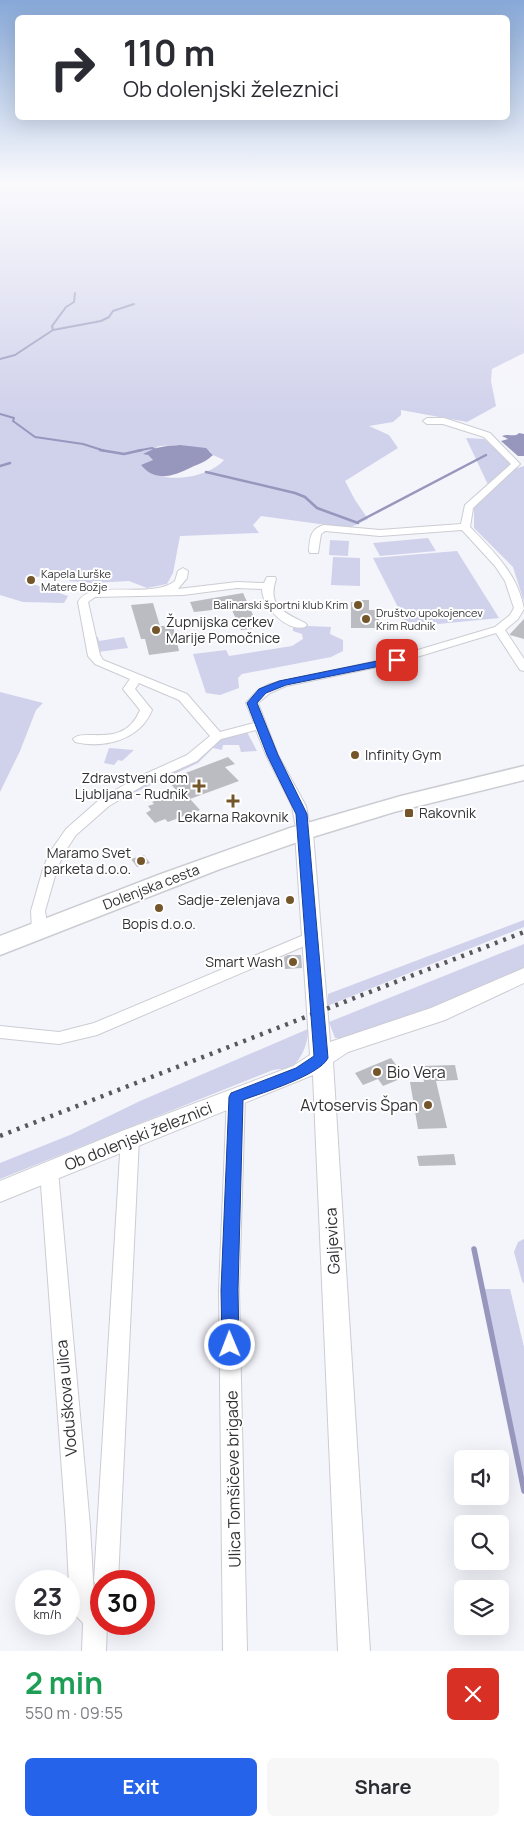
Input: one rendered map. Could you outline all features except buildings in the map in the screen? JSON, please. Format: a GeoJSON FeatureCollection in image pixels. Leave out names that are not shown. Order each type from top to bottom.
{"type":"FeatureCollection","features":[{"type":"Feature","properties":{"kind":"main road","name":"Dolenjska cesta"},"geometry":{"type":"LineString","coordinates":[[0,946],[210,865],[304,832],[406,802],[524,773]]}},
{"type":"Feature","properties":{"kind":"street"},"geometry":{"type":"LineString","coordinates":[[427,421],[444,421],[487,435],[516,464],[468,507],[465,527]]}},
{"type":"Feature","properties":{"kind":"street"},"geometry":{"type":"LineString","coordinates":[[304,832],[300,806],[272,755],[252,703],[269,687],[393,661],[500,628],[514,617],[519,608],[510,581],[499,564],[465,527],[451,526],[380,533],[324,528],[317,530],[315,534],[314,550]]}},
{"type":"Feature","properties":{"kind":"street"},"geometry":{"type":"LineString","coordinates":[[142,593],[176,587],[183,580],[184,571]]}},
{"type":"Feature","properties":{"kind":"street"},"geometry":{"type":"LineString","coordinates":[[217,736],[183,698],[96,659],[89,636],[83,602],[85,598],[93,594],[183,592],[269,582],[268,599],[276,611],[301,625]]}},
{"type":"Feature","properties":{"kind":"street"},"geometry":{"type":"LineString","coordinates":[[500,628],[524,668]]}},
{"type":"Feature","properties":{"kind":"street"},"geometry":{"type":"LineString","coordinates":[[79,739],[114,740],[138,724],[146,710],[129,689],[137,678]]}},
{"type":"Feature","properties":{"kind":"street"},"geometry":{"type":"LineString","coordinates":[[40,930],[38,911],[50,868],[57,852],[72,832],[104,803],[139,782],[192,758],[217,736],[262,725]]}},
{"type":"Feature","properties":{"kind":"street","name":"Galjevica"},"geometry":{"type":"LineString","coordinates":[[304,832],[303,846],[322,1058],[354,1651]]}},
{"type":"Feature","properties":{"kind":"street"},"geometry":{"type":"LineString","coordinates":[[0,1032],[59,1038],[97,1029],[312,937]]}},
{"type":"Feature","properties":{"kind":"street","name":"Ob dolenjski železnici"},"geometry":{"type":"LineString","coordinates":[[0,1192],[130,1138],[301,1072],[340,1046],[438,1014],[524,975]]}},
{"type":"Feature","properties":{"kind":"street","name":"Ulica Tomšičeve brigade"},"geometry":{"type":"LineString","coordinates":[[235,1651],[229,1290],[236,1097]]}},
{"type":"Feature","properties":{"kind":"street"},"geometry":{"type":"LineString","coordinates":[[107,1570],[130,1138]]}},
{"type":"Feature","properties":{"kind":"street","name":"Voduškova ulica"},"geometry":{"type":"LineString","coordinates":[[49,1171],[78,1526],[82,1604],[90,1608]]}},
{"type":"Feature","properties":{"kind":"street","name":"Voduškova ulica"},"geometry":{"type":"LineString","coordinates":[[94,1651],[96,1635]]}},
{"type":"Feature","properties":{"kind":"shaded area"},"geometry":{"type":"Polygon","coordinates":[[[0,262],[524,262],[524,353],[492,369],[491,381],[496,406],[467,422],[401,410],[401,415],[393,422],[369,426],[389,435],[398,448],[345,481],[368,519],[349,528],[261,516],[253,525],[259,533],[180,536],[173,573],[167,584],[147,588],[129,581],[92,583],[69,581],[71,577],[60,574],[27,578],[24,581],[68,596],[64,603],[23,602],[0,595],[0,262]],[[180,445],[159,446],[149,452],[148,455],[154,461],[142,465],[150,472],[160,476],[183,478],[206,472],[224,460],[213,455],[210,451],[180,445]]]}},
{"type":"Feature","properties":{"kind":"shaded area"},"geometry":{"type":"Polygon","coordinates":[[[524,434],[524,456],[518,456],[501,441],[508,439],[502,436],[524,434]]]}},
{"type":"Feature","properties":{"kind":"shaded area"},"geometry":{"type":"Polygon","coordinates":[[[466,438],[484,439],[518,468],[524,466],[524,602],[513,567],[474,528],[474,507],[490,489],[466,438]]]}},
{"type":"Feature","properties":{"kind":"shaded area"},"geometry":{"type":"Polygon","coordinates":[[[180,445],[206,448],[213,455],[185,470],[165,476],[153,474],[141,465],[153,460],[148,455],[143,454],[160,447],[180,445]]]}},
{"type":"Feature","properties":{"kind":"shaded area"},"geometry":{"type":"Polygon","coordinates":[[[428,538],[436,551],[380,556],[373,543],[428,538]]]}},
{"type":"Feature","properties":{"kind":"shaded area"},"geometry":{"type":"Polygon","coordinates":[[[330,540],[349,541],[348,556],[329,555],[330,540]]]}},
{"type":"Feature","properties":{"kind":"shaded area"},"geometry":{"type":"Polygon","coordinates":[[[457,551],[499,618],[408,627],[373,558],[457,551]]]}},
{"type":"Feature","properties":{"kind":"shaded area"},"geometry":{"type":"Polygon","coordinates":[[[333,557],[360,558],[360,586],[331,585],[333,557]]]}},
{"type":"Feature","properties":{"kind":"shaded area"},"geometry":{"type":"Polygon","coordinates":[[[308,626],[331,627],[330,634],[343,640],[343,651],[331,657],[242,674],[238,678],[239,688],[220,695],[206,693],[193,654],[226,650],[229,656],[292,646],[303,639],[302,634],[293,631],[293,628],[308,626]]]}},
{"type":"Feature","properties":{"kind":"shaded area"},"geometry":{"type":"Polygon","coordinates":[[[98,637],[99,641],[124,637],[128,648],[98,652],[95,638],[98,637]]]}},
{"type":"Feature","properties":{"kind":"shaded area"},"geometry":{"type":"Polygon","coordinates":[[[0,692],[43,703],[36,710],[20,751],[0,792],[0,692]]]}},
{"type":"Feature","properties":{"kind":"shaded area"},"geometry":{"type":"Polygon","coordinates":[[[247,732],[257,751],[241,752],[239,745],[223,745],[222,750],[213,748],[198,763],[110,804],[223,738],[247,732]]]}},
{"type":"Feature","properties":{"kind":"shaded area"},"geometry":{"type":"Polygon","coordinates":[[[109,748],[134,750],[122,761],[118,760],[114,765],[104,763],[109,748]]]}},
{"type":"Feature","properties":{"kind":"shaded area"},"geometry":{"type":"Polygon","coordinates":[[[524,920],[524,927],[327,1006],[328,994],[524,920]]]}},
{"type":"Feature","properties":{"kind":"shaded area"},"geometry":{"type":"Polygon","coordinates":[[[524,944],[524,968],[434,1008],[344,1038],[335,1038],[329,1022],[524,944]]]}},
{"type":"Feature","properties":{"kind":"shaded area"},"geometry":{"type":"Polygon","coordinates":[[[308,1029],[305,1047],[299,1059],[290,1067],[270,1071],[0,1179],[0,1163],[70,1135],[140,1101],[308,1029]]]}},
{"type":"Feature","properties":{"kind":"shaded area"},"geometry":{"type":"Polygon","coordinates":[[[524,1239],[524,1284],[514,1252],[518,1242],[524,1239]]]}},
{"type":"Feature","properties":{"kind":"shaded area"},"geometry":{"type":"Polygon","coordinates":[[[484,1289],[510,1289],[524,1347],[524,1483],[484,1289]]]}},
{"type":"Feature","properties":{"kind":"waterway"},"geometry":{"type":"LineString","coordinates":[[53,330],[52,326],[66,307],[74,302],[75,293]]}},
{"type":"Feature","properties":{"kind":"waterway"},"geometry":{"type":"LineString","coordinates":[[53,330],[101,321],[109,317],[113,311],[134,304]]}},
{"type":"Feature","properties":{"kind":"waterway"},"geometry":{"type":"LineString","coordinates":[[0,359],[15,355],[53,330]]}},
{"type":"Feature","properties":{"kind":"waterway"},"geometry":{"type":"LineString","coordinates":[[0,414],[14,418],[13,421],[35,437],[83,444],[104,451]]}},
{"type":"Feature","properties":{"kind":"waterway"},"geometry":{"type":"LineString","coordinates":[[136,451],[152,448],[156,450]]}},
{"type":"Feature","properties":{"kind":"waterway"},"geometry":{"type":"LineString","coordinates":[[104,451],[124,454],[142,450]]}},
{"type":"Feature","properties":{"kind":"waterway"},"geometry":{"type":"LineString","coordinates":[[358,522],[486,455]]}},
{"type":"Feature","properties":{"kind":"waterway"},"geometry":{"type":"LineString","coordinates":[[0,466],[10,463]]}},
{"type":"Feature","properties":{"kind":"waterway"},"geometry":{"type":"LineString","coordinates":[[206,472],[295,493],[305,497],[317,508],[358,523]]}},
{"type":"Feature","properties":{"kind":"waterway"},"geometry":{"type":"LineString","coordinates":[[474,1249],[524,1491]]}},
{"type":"Feature","properties":{"kind":"railway"},"geometry":{"type":"LineString","coordinates":[[0,1136],[524,932]]}},
{"type":"Feature","properties":{"kind":"place","name":"Kapela Lurške Matere Božje"},"geometry":{"type":"Point","coordinates":[31,580]}},
{"type":"Feature","properties":{"kind":"place","name":"Balinarski športni klub Krim"},"geometry":{"type":"Point","coordinates":[358,605]}},
{"type":"Feature","properties":{"kind":"place","name":"Društvo upokojencev Krim Rudnik"},"geometry":{"type":"Point","coordinates":[366,619]}},
{"type":"Feature","properties":{"kind":"place","name":"Župnijska cerkev Marije Pomočnice"},"geometry":{"type":"Point","coordinates":[156,630]}},
{"type":"Feature","properties":{"kind":"place","name":"Infinity Gym"},"geometry":{"type":"Point","coordinates":[355,755]}},
{"type":"Feature","properties":{"kind":"place","name":"Zdravstveni dom Ljubljana - Rudnik"},"geometry":{"type":"Point","coordinates":[199,786]}},
{"type":"Feature","properties":{"kind":"place","name":"Lekarna Rakovnik"},"geometry":{"type":"Point","coordinates":[233,801]}},
{"type":"Feature","properties":{"kind":"place","name":"Rakovnik"},"geometry":{"type":"Point","coordinates":[409,813]}},
{"type":"Feature","properties":{"kind":"place","name":"Maramo Svet parketa d.o.o."},"geometry":{"type":"Point","coordinates":[141,861]}},
{"type":"Feature","properties":{"kind":"place","name":"Sadje-zelenjava"},"geometry":{"type":"Point","coordinates":[290,900]}},
{"type":"Feature","properties":{"kind":"place","name":"Bopis d.o.o."},"geometry":{"type":"Point","coordinates":[159,908]}},
{"type":"Feature","properties":{"kind":"place","name":"Smart Wash"},"geometry":{"type":"Point","coordinates":[293,962]}},
{"type":"Feature","properties":{"kind":"place","name":"Bio Vera"},"geometry":{"type":"Point","coordinates":[377,1072]}},
{"type":"Feature","properties":{"kind":"place","name":"Avtoservis Špan"},"geometry":{"type":"Point","coordinates":[428,1105]}},
{"type":"Feature","properties":{"kind":"route"},"geometry":{"type":"LineString","coordinates":[[230,1345],[229,1290],[236,1097],[301,1072],[322,1058],[317,1021],[302,814],[300,806],[272,755],[252,703],[269,687],[397,660]]}}]}
